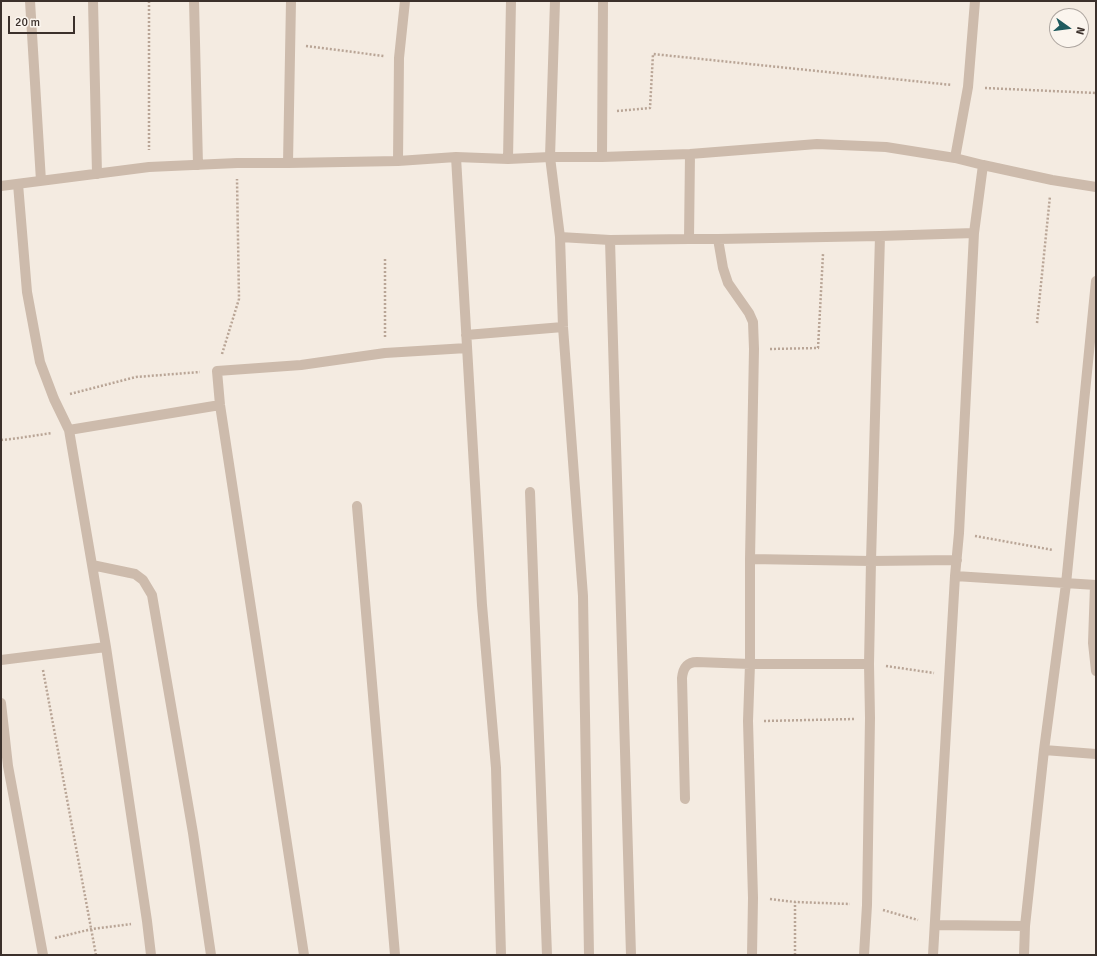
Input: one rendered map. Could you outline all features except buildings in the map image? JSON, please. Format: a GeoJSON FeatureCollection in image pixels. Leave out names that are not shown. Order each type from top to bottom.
{"type":"FeatureCollection","features":[{"type":"Feature","properties":{"kind":"street"},"geometry":{"type":"LineString","coordinates":[[30,1],[41,181]]}},
{"type":"Feature","properties":{"kind":"street"},"geometry":{"type":"LineString","coordinates":[[93,1],[97,174]]}},
{"type":"Feature","properties":{"kind":"street"},"geometry":{"type":"LineString","coordinates":[[194,1],[198,165]]}},
{"type":"Feature","properties":{"kind":"street"},"geometry":{"type":"LineString","coordinates":[[288,163],[291,1]]}},
{"type":"Feature","properties":{"kind":"street"},"geometry":{"type":"LineString","coordinates":[[398,161],[398,58],[404,1]]}},
{"type":"Feature","properties":{"kind":"street"},"geometry":{"type":"LineString","coordinates":[[508,159],[511,1]]}},
{"type":"Feature","properties":{"kind":"street"},"geometry":{"type":"LineString","coordinates":[[555,1],[550,157],[560,237],[563,327],[583,596],[589,955]]}},
{"type":"Feature","properties":{"kind":"street"},"geometry":{"type":"LineString","coordinates":[[602,157],[603,1]]}},
{"type":"Feature","properties":{"kind":"street"},"geometry":{"type":"LineString","coordinates":[[955,158],[968,87],[974,1]]}},
{"type":"Feature","properties":{"kind":"street"},"geometry":{"type":"LineString","coordinates":[[1,186],[149,167],[237,163],[398,161],[456,157],[508,159],[690,154],[817,144],[886,147],[955,158],[1052,180],[1096,187]]}},
{"type":"Feature","properties":{"kind":"street"},"geometry":{"type":"LineString","coordinates":[[689,239],[690,154]]}},
{"type":"Feature","properties":{"kind":"street"},"geometry":{"type":"LineString","coordinates":[[456,157],[481,597],[496,768],[501,955]]}},
{"type":"Feature","properties":{"kind":"street"},"geometry":{"type":"LineString","coordinates":[[933,955],[955,576],[959,533],[974,233],[983,165]]}},
{"type":"Feature","properties":{"kind":"street"},"geometry":{"type":"LineString","coordinates":[[18,184],[27,292],[40,362],[54,399],[69,430],[106,647],[151,955]]}},
{"type":"Feature","properties":{"kind":"street"},"geometry":{"type":"LineString","coordinates":[[560,237],[610,240],[718,239],[974,233]]}},
{"type":"Feature","properties":{"kind":"street"},"geometry":{"type":"LineString","coordinates":[[864,955],[868,905],[871,561],[880,236]]}},
{"type":"Feature","properties":{"kind":"street"},"geometry":{"type":"LineString","coordinates":[[718,239],[723,268],[728,283],[749,313],[752,322],[754,349],[748,721],[753,898],[752,955]]}},
{"type":"Feature","properties":{"kind":"street"},"geometry":{"type":"LineString","coordinates":[[610,240],[631,955]]}},
{"type":"Feature","properties":{"kind":"street"},"geometry":{"type":"LineString","coordinates":[[1024,955],[1025,926],[1044,750],[1070,552],[1096,280]]}},
{"type":"Feature","properties":{"kind":"street"},"geometry":{"type":"LineString","coordinates":[[466,335],[563,327]]}},
{"type":"Feature","properties":{"kind":"street"},"geometry":{"type":"LineString","coordinates":[[304,955],[220,405],[217,371],[301,365],[385,353],[467,348]]}},
{"type":"Feature","properties":{"kind":"street"},"geometry":{"type":"LineString","coordinates":[[69,430],[220,405]]}},
{"type":"Feature","properties":{"kind":"street"},"geometry":{"type":"LineString","coordinates":[[530,492],[547,955]]}},
{"type":"Feature","properties":{"kind":"street"},"geometry":{"type":"LineString","coordinates":[[357,506],[395,955]]}},
{"type":"Feature","properties":{"kind":"street"},"geometry":{"type":"LineString","coordinates":[[750,559],[871,561],[957,560]]}},
{"type":"Feature","properties":{"kind":"street"},"geometry":{"type":"LineString","coordinates":[[92,565],[135,574],[143,580],[152,595],[194,833],[211,955]]}},
{"type":"Feature","properties":{"kind":"street"},"geometry":{"type":"LineString","coordinates":[[955,576],[1095,585],[1093,643],[1096,672]]}},
{"type":"Feature","properties":{"kind":"street"},"geometry":{"type":"LineString","coordinates":[[1,660],[106,647]]}},
{"type":"Feature","properties":{"kind":"street"},"geometry":{"type":"LineString","coordinates":[[685,799],[682,678],[683,670],[688,664],[692,662],[750,664],[870,664]]}},
{"type":"Feature","properties":{"kind":"street"},"geometry":{"type":"LineString","coordinates":[[1,703],[4,767],[43,955]]}},
{"type":"Feature","properties":{"kind":"street"},"geometry":{"type":"LineString","coordinates":[[1044,750],[1096,754],[1096,744]]}},
{"type":"Feature","properties":{"kind":"street"},"geometry":{"type":"LineString","coordinates":[[935,926],[1025,926]]}},
{"type":"Feature","properties":{"kind":"path"},"geometry":{"type":"LineString","coordinates":[[149,1],[149,167]]}},
{"type":"Feature","properties":{"kind":"path"},"geometry":{"type":"LineString","coordinates":[[291,44],[398,58]]}},
{"type":"Feature","properties":{"kind":"path"},"geometry":{"type":"LineString","coordinates":[[603,112],[650,108],[653,54],[968,87],[1096,93]]}},
{"type":"Feature","properties":{"kind":"path"},"geometry":{"type":"LineString","coordinates":[[54,399],[136,376],[217,371],[239,299],[237,163]]}},
{"type":"Feature","properties":{"kind":"path"},"geometry":{"type":"LineString","coordinates":[[1037,323],[1052,180]]}},
{"type":"Feature","properties":{"kind":"path"},"geometry":{"type":"LineString","coordinates":[[754,349],[818,348],[824,237]]}},
{"type":"Feature","properties":{"kind":"path"},"geometry":{"type":"LineString","coordinates":[[385,259],[385,353]]}},
{"type":"Feature","properties":{"kind":"path"},"geometry":{"type":"LineString","coordinates":[[1,440],[69,430]]}},
{"type":"Feature","properties":{"kind":"path"},"geometry":{"type":"LineString","coordinates":[[959,533],[1070,552]]}},
{"type":"Feature","properties":{"kind":"path"},"geometry":{"type":"LineString","coordinates":[[40,656],[96,955]]}},
{"type":"Feature","properties":{"kind":"path"},"geometry":{"type":"LineString","coordinates":[[870,664],[949,675]]}},
{"type":"Feature","properties":{"kind":"path"},"geometry":{"type":"LineString","coordinates":[[748,721],[870,718]]}},
{"type":"Feature","properties":{"kind":"path"},"geometry":{"type":"LineString","coordinates":[[753,898],[795,902],[868,905],[935,926]]}},
{"type":"Feature","properties":{"kind":"path"},"geometry":{"type":"LineString","coordinates":[[795,902],[795,955]]}},
{"type":"Feature","properties":{"kind":"path"},"geometry":{"type":"LineString","coordinates":[[41,941],[92,929],[147,921]]}}]}
